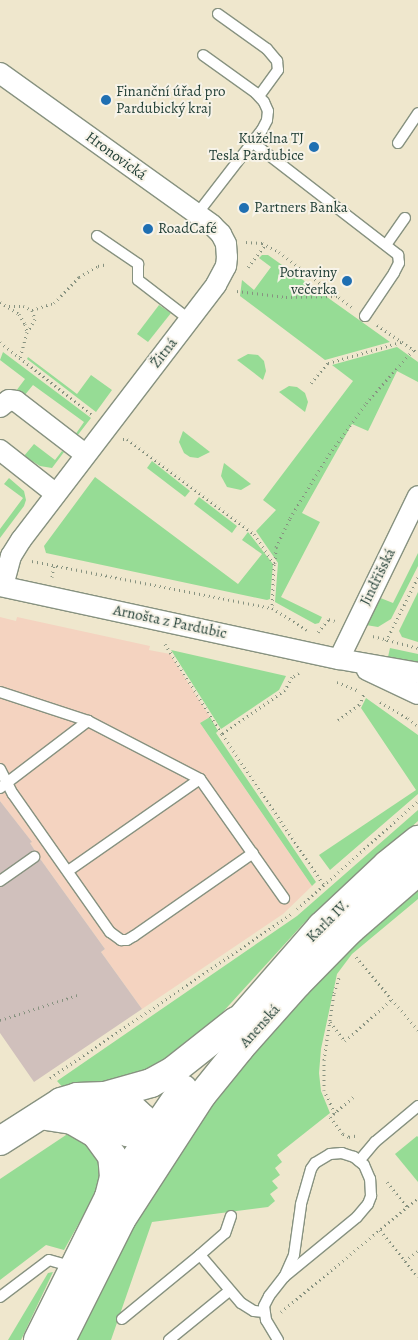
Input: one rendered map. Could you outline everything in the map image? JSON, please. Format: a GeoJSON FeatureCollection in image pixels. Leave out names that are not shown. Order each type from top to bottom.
{"type":"FeatureCollection","features":[{"type":"Feature","properties":{"kind":"street","name":"Hronovická"},"geometry":{"type":"LineString","coordinates":[[0,73],[196,214],[221,234],[226,244]]}},
{"type":"Feature","properties":{"kind":"street","name":"Žitná"},"geometry":{"type":"LineString","coordinates":[[1,586],[7,566],[16,547],[216,285],[226,266],[226,244]]}},
{"type":"Feature","properties":{"kind":"street"},"geometry":{"type":"LineString","coordinates":[[0,407],[9,400],[16,402],[86,455]]}},
{"type":"Feature","properties":{"kind":"street"},"geometry":{"type":"LineString","coordinates":[[0,450],[56,494]]}},
{"type":"Feature","properties":{"kind":"street","name":"Jindřišská"},"geometry":{"type":"LineString","coordinates":[[339,659],[418,496]]}},
{"type":"Feature","properties":{"kind":"street","name":"Arnošta z Pardubic"},"geometry":{"type":"LineString","coordinates":[[1,586],[339,659],[418,673]]}},
{"type":"Feature","properties":{"kind":"street","name":"Arnošta z Pardubic"},"geometry":{"type":"LineString","coordinates":[[339,659],[361,667],[418,694]]}},
{"type":"Feature","properties":{"kind":"street","name":"Arnošta z Pardubic"},"geometry":{"type":"LineString","coordinates":[[361,667],[391,683],[418,702]]}},
{"type":"Feature","properties":{"kind":"street","name":"Karla IV."},"geometry":{"type":"LineString","coordinates":[[246,1012],[320,927],[387,865],[418,840]]}},
{"type":"Feature","properties":{"kind":"street","name":"Anenská"},"geometry":{"type":"LineString","coordinates":[[61,1340],[117,1228],[141,1187],[217,1075],[297,984],[345,936],[410,877]]}},
{"type":"Feature","properties":{"kind":"street","name":"Anenská"},"geometry":{"type":"LineString","coordinates":[[0,1141],[69,1099],[106,1096],[143,1086],[174,1070],[246,1012]]}},
{"type":"Feature","properties":{"kind":"street","name":"Anenská"},"geometry":{"type":"LineString","coordinates":[[38,1340],[109,1197],[196,1072],[246,1012]]}},
{"type":"Feature","properties":{"kind":"street","name":"Anenská"},"geometry":{"type":"LineString","coordinates":[[106,1096],[122,1100],[135,1109],[142,1118],[150,1137],[149,1164],[141,1187]]}},
{"type":"Feature","properties":{"kind":"street","name":"Anenská"},"geometry":{"type":"LineString","coordinates":[[41,1115],[79,1111],[119,1130],[150,1137]]}},
{"type":"Feature","properties":{"kind":"street","name":"Anenská"},"geometry":{"type":"LineString","coordinates":[[41,1115],[72,1120],[84,1125],[101,1138],[109,1150],[114,1164],[114,1177],[109,1197]]}},
{"type":"Feature","properties":{"kind":"street"},"geometry":{"type":"LineString","coordinates":[[150,1137],[164,1137],[178,1130]]}},
{"type":"Feature","properties":{"kind":"lane"},"geometry":{"type":"LineString","coordinates":[[218,14],[267,49],[277,61],[278,70],[259,96]]}},
{"type":"Feature","properties":{"kind":"lane"},"geometry":{"type":"LineString","coordinates":[[196,214],[252,142],[267,120],[268,111],[259,96],[203,55]]}},
{"type":"Feature","properties":{"kind":"lane"},"geometry":{"type":"LineString","coordinates":[[398,144],[418,113]]}},
{"type":"Feature","properties":{"kind":"lane"},"geometry":{"type":"LineString","coordinates":[[252,142],[398,255],[399,263],[365,316]]}},
{"type":"Feature","properties":{"kind":"lane"},"geometry":{"type":"LineString","coordinates":[[386,245],[405,218]]}},
{"type":"Feature","properties":{"kind":"lane"},"geometry":{"type":"LineString","coordinates":[[97,236],[138,264],[139,281],[190,320]]}},
{"type":"Feature","properties":{"kind":"lane"},"geometry":{"type":"LineString","coordinates":[[0,692],[88,721],[200,779],[284,898]]}},
{"type":"Feature","properties":{"kind":"lane"},"geometry":{"type":"LineString","coordinates":[[3,786],[88,721]]}},
{"type":"Feature","properties":{"kind":"lane"},"geometry":{"type":"LineString","coordinates":[[0,769],[3,786],[68,871],[115,938],[127,940],[253,853]]}},
{"type":"Feature","properties":{"kind":"lane"},"geometry":{"type":"LineString","coordinates":[[68,871],[200,779]]}},
{"type":"Feature","properties":{"kind":"lane"},"geometry":{"type":"LineString","coordinates":[[0,881],[34,857]]}},
{"type":"Feature","properties":{"kind":"lane"},"geometry":{"type":"LineString","coordinates":[[359,1161],[375,1142],[418,1106]]}},
{"type":"Feature","properties":{"kind":"lane"},"geometry":{"type":"LineString","coordinates":[[278,1340],[267,1324],[264,1312],[269,1296],[284,1277],[357,1217],[368,1204],[371,1196],[370,1179],[359,1161],[348,1154],[336,1153],[322,1157],[315,1162],[305,1188],[294,1255],[284,1277]]}},
{"type":"Feature","properties":{"kind":"lane"},"geometry":{"type":"LineString","coordinates":[[122,1319],[225,1233],[231,1216]]}},
{"type":"Feature","properties":{"kind":"lane"},"geometry":{"type":"LineString","coordinates":[[200,1255],[229,1291],[247,1308],[264,1312]]}},
{"type":"Feature","properties":{"kind":"lane"},"geometry":{"type":"LineString","coordinates":[[0,1297],[49,1260],[73,1268]]}},
{"type":"Feature","properties":{"kind":"lane"},"geometry":{"type":"LineString","coordinates":[[169,1340],[229,1291]]}},
{"type":"Feature","properties":{"kind":"path"},"geometry":{"type":"LineString","coordinates":[[226,244],[253,242],[270,247],[418,353]]}},
{"type":"Feature","properties":{"kind":"path"},"geometry":{"type":"LineString","coordinates":[[9,306],[22,306],[32,310],[54,303],[79,277],[98,266],[106,264],[117,267],[139,281]]}},
{"type":"Feature","properties":{"kind":"path"},"geometry":{"type":"LineString","coordinates":[[237,291],[286,297],[338,296]]}},
{"type":"Feature","properties":{"kind":"path"},"geometry":{"type":"LineString","coordinates":[[0,302],[9,306],[18,314],[27,332]]}},
{"type":"Feature","properties":{"kind":"path"},"geometry":{"type":"LineString","coordinates":[[20,358],[27,332],[35,319],[32,310]]}},
{"type":"Feature","properties":{"kind":"path"},"geometry":{"type":"LineString","coordinates":[[0,342],[96,418]]}},
{"type":"Feature","properties":{"kind":"path"},"geometry":{"type":"LineString","coordinates":[[312,383],[328,363],[401,342]]}},
{"type":"Feature","properties":{"kind":"path"},"geometry":{"type":"LineString","coordinates":[[272,608],[276,548],[290,518],[329,454],[354,419],[413,350]]}},
{"type":"Feature","properties":{"kind":"path"},"geometry":{"type":"LineString","coordinates":[[118,440],[127,439],[254,534],[274,564]]}},
{"type":"Feature","properties":{"kind":"path"},"geometry":{"type":"LineString","coordinates":[[34,552],[28,560],[272,608],[310,631],[306,651]]}},
{"type":"Feature","properties":{"kind":"path"},"geometry":{"type":"LineString","coordinates":[[418,577],[386,640],[418,648]]}},
{"type":"Feature","properties":{"kind":"path"},"geometry":{"type":"LineString","coordinates":[[164,643],[222,734],[324,885]]}},
{"type":"Feature","properties":{"kind":"path"},"geometry":{"type":"LineString","coordinates":[[222,734],[285,690],[292,677],[301,672]]}},
{"type":"Feature","properties":{"kind":"path"},"geometry":{"type":"LineString","coordinates":[[330,679],[371,697]]}},
{"type":"Feature","properties":{"kind":"path"},"geometry":{"type":"LineString","coordinates":[[338,720],[359,705],[364,694]]}},
{"type":"Feature","properties":{"kind":"path"},"geometry":{"type":"LineString","coordinates":[[378,701],[418,726]]}},
{"type":"Feature","properties":{"kind":"path"},"geometry":{"type":"LineString","coordinates":[[43,1083],[287,918],[418,801]]}},
{"type":"Feature","properties":{"kind":"path"},"geometry":{"type":"LineString","coordinates":[[352,960],[356,956],[418,1030]]}},
{"type":"Feature","properties":{"kind":"path"},"geometry":{"type":"LineString","coordinates":[[335,1113],[324,1090],[324,1060],[334,993],[344,970]]}},
{"type":"Feature","properties":{"kind":"path"},"geometry":{"type":"LineString","coordinates":[[0,1020],[78,995]]}},
{"type":"Feature","properties":{"kind":"path"},"geometry":{"type":"LineString","coordinates":[[330,1022],[345,1041],[392,999]]}},
{"type":"Feature","properties":{"kind":"path"},"geometry":{"type":"LineString","coordinates":[[353,1097],[330,1117],[343,1134],[349,1137],[366,1133]]}},
{"type":"Feature","properties":{"kind":"path"},"geometry":{"type":"LineString","coordinates":[[385,1180],[407,1207]]}},
{"type":"Feature","properties":{"kind":"path"},"geometry":{"type":"LineString","coordinates":[[267,1324],[418,1198]]}},
{"type":"Feature","properties":{"kind":"path"},"geometry":{"type":"LineString","coordinates":[[380,1230],[418,1277]]}},
{"type":"Feature","properties":{"kind":"path"},"geometry":{"type":"LineString","coordinates":[[405,1261],[418,1251]]}},
{"type":"Feature","properties":{"kind":"shaded area"},"geometry":{"type":"Polygon","coordinates":[[[0,617],[16,621],[17,617],[150,646],[149,650],[170,654],[210,717],[200,723],[312,886],[283,914],[142,1009],[101,952],[105,949],[41,860],[30,843],[31,841],[0,801],[0,617]]]}},
{"type":"Feature","properties":{"kind":"shaded area"},"geometry":{"type":"Polygon","coordinates":[[[0,801],[32,842],[30,843],[41,860],[105,949],[101,952],[142,1009],[34,1082],[0,1033],[0,801]]]}},
{"type":"Feature","properties":{"kind":"green space"},"geometry":{"type":"Polygon","coordinates":[[[262,255],[268,255],[390,342],[325,360],[240,296],[242,280],[254,290],[271,267],[259,258],[262,255]]]}},
{"type":"Feature","properties":{"kind":"green space"},"geometry":{"type":"Polygon","coordinates":[[[159,305],[171,313],[148,342],[137,334],[159,305]]]}},
{"type":"Feature","properties":{"kind":"green space"},"geometry":{"type":"Polygon","coordinates":[[[397,347],[418,362],[418,382],[397,371],[368,431],[352,424],[302,513],[320,522],[281,597],[322,617],[319,623],[315,624],[275,602],[278,563],[256,531],[276,510],[263,500],[353,381],[332,365],[397,347]]]}},
{"type":"Feature","properties":{"kind":"green space"},"geometry":{"type":"Polygon","coordinates":[[[3,352],[91,418],[77,436],[75,435],[84,422],[33,385],[24,396],[16,391],[25,379],[0,360],[3,352]]]}},
{"type":"Feature","properties":{"kind":"green space"},"geometry":{"type":"Polygon","coordinates":[[[248,354],[258,355],[264,361],[266,371],[263,380],[237,360],[248,354]]]}},
{"type":"Feature","properties":{"kind":"green space"},"geometry":{"type":"Polygon","coordinates":[[[28,357],[77,394],[91,375],[112,390],[96,412],[27,359],[28,357]]]}},
{"type":"Feature","properties":{"kind":"green space"},"geometry":{"type":"Polygon","coordinates":[[[289,386],[297,387],[305,393],[308,402],[305,412],[279,392],[289,386]]]}},
{"type":"Feature","properties":{"kind":"green space"},"geometry":{"type":"Polygon","coordinates":[[[183,431],[210,452],[198,458],[190,457],[184,453],[179,442],[183,431]]]}},
{"type":"Feature","properties":{"kind":"green space"},"geometry":{"type":"Polygon","coordinates":[[[34,444],[55,460],[62,451],[64,452],[52,468],[40,466],[24,456],[34,444]]]}},
{"type":"Feature","properties":{"kind":"green space"},"geometry":{"type":"Polygon","coordinates":[[[152,461],[190,491],[185,497],[147,468],[152,461]]]}},
{"type":"Feature","properties":{"kind":"green space"},"geometry":{"type":"Polygon","coordinates":[[[224,463],[251,484],[241,490],[227,487],[221,476],[224,463]]]}},
{"type":"Feature","properties":{"kind":"green space"},"geometry":{"type":"Polygon","coordinates":[[[95,477],[238,584],[262,554],[242,540],[248,532],[273,564],[270,599],[267,600],[46,553],[44,546],[95,477]]]}},
{"type":"Feature","properties":{"kind":"green space"},"geometry":{"type":"Polygon","coordinates":[[[9,478],[24,491],[26,500],[24,506],[0,538],[0,529],[23,498],[4,484],[9,478]]]}},
{"type":"Feature","properties":{"kind":"green space"},"geometry":{"type":"Polygon","coordinates":[[[199,497],[237,526],[232,533],[194,504],[199,497]]]}},
{"type":"Feature","properties":{"kind":"green space"},"geometry":{"type":"Polygon","coordinates":[[[418,553],[418,566],[391,619],[378,627],[366,625],[378,597],[393,603],[418,553]]]}},
{"type":"Feature","properties":{"kind":"green space"},"geometry":{"type":"Polygon","coordinates":[[[418,592],[418,642],[402,637],[399,631],[418,592]]]}},
{"type":"Feature","properties":{"kind":"green space"},"geometry":{"type":"Polygon","coordinates":[[[390,648],[418,654],[418,664],[388,657],[390,648]]]}},
{"type":"Feature","properties":{"kind":"green space"},"geometry":{"type":"Polygon","coordinates":[[[171,650],[286,676],[279,690],[221,729],[171,650]]]}},
{"type":"Feature","properties":{"kind":"green space"},"geometry":{"type":"Polygon","coordinates":[[[366,698],[418,735],[418,794],[330,870],[319,855],[416,790],[361,708],[366,698]]]}},
{"type":"Feature","properties":{"kind":"green space"},"geometry":{"type":"Polygon","coordinates":[[[210,717],[218,731],[216,733],[316,882],[312,886],[200,723],[210,717]]]}},
{"type":"Feature","properties":{"kind":"green space"},"geometry":{"type":"Polygon","coordinates":[[[418,810],[418,821],[303,924],[191,1047],[132,1078],[66,1091],[57,1081],[297,916],[418,810]]]}},
{"type":"Feature","properties":{"kind":"green space"},"geometry":{"type":"Polygon","coordinates":[[[418,887],[418,899],[352,954],[337,974],[321,1049],[319,1073],[321,1091],[330,1113],[277,1155],[282,1162],[275,1168],[280,1175],[272,1181],[278,1188],[270,1194],[275,1201],[268,1207],[152,1222],[111,1340],[77,1340],[113,1264],[163,1171],[211,1099],[313,983],[418,887]]]}},
{"type":"Feature","properties":{"kind":"green space"},"geometry":{"type":"Polygon","coordinates":[[[72,1131],[80,1134],[99,1160],[101,1176],[97,1191],[64,1250],[46,1245],[0,1280],[0,1179],[72,1131]]]}},
{"type":"Feature","properties":{"kind":"green space"},"geometry":{"type":"Polygon","coordinates":[[[418,1137],[418,1182],[395,1154],[418,1137]]]}},
{"type":"Feature","properties":{"kind":"green space"},"geometry":{"type":"Polygon","coordinates":[[[53,1272],[21,1340],[8,1340],[48,1273],[53,1272]]]}},
{"type":"Feature","properties":{"kind":"place","name":"Finanční úřad pro Pardubický kraj"},"geometry":{"type":"Point","coordinates":[106,100]}},
{"type":"Feature","properties":{"kind":"place","name":"Kuželna TJ Tesla Pardubice"},"geometry":{"type":"Point","coordinates":[314,147]}},
{"type":"Feature","properties":{"kind":"place","name":"Partners Banka"},"geometry":{"type":"Point","coordinates":[244,208]}},
{"type":"Feature","properties":{"kind":"place","name":"RoadCafé"},"geometry":{"type":"Point","coordinates":[148,229]}},
{"type":"Feature","properties":{"kind":"place","name":"Potraviny večerka"},"geometry":{"type":"Point","coordinates":[347,281]}}]}
